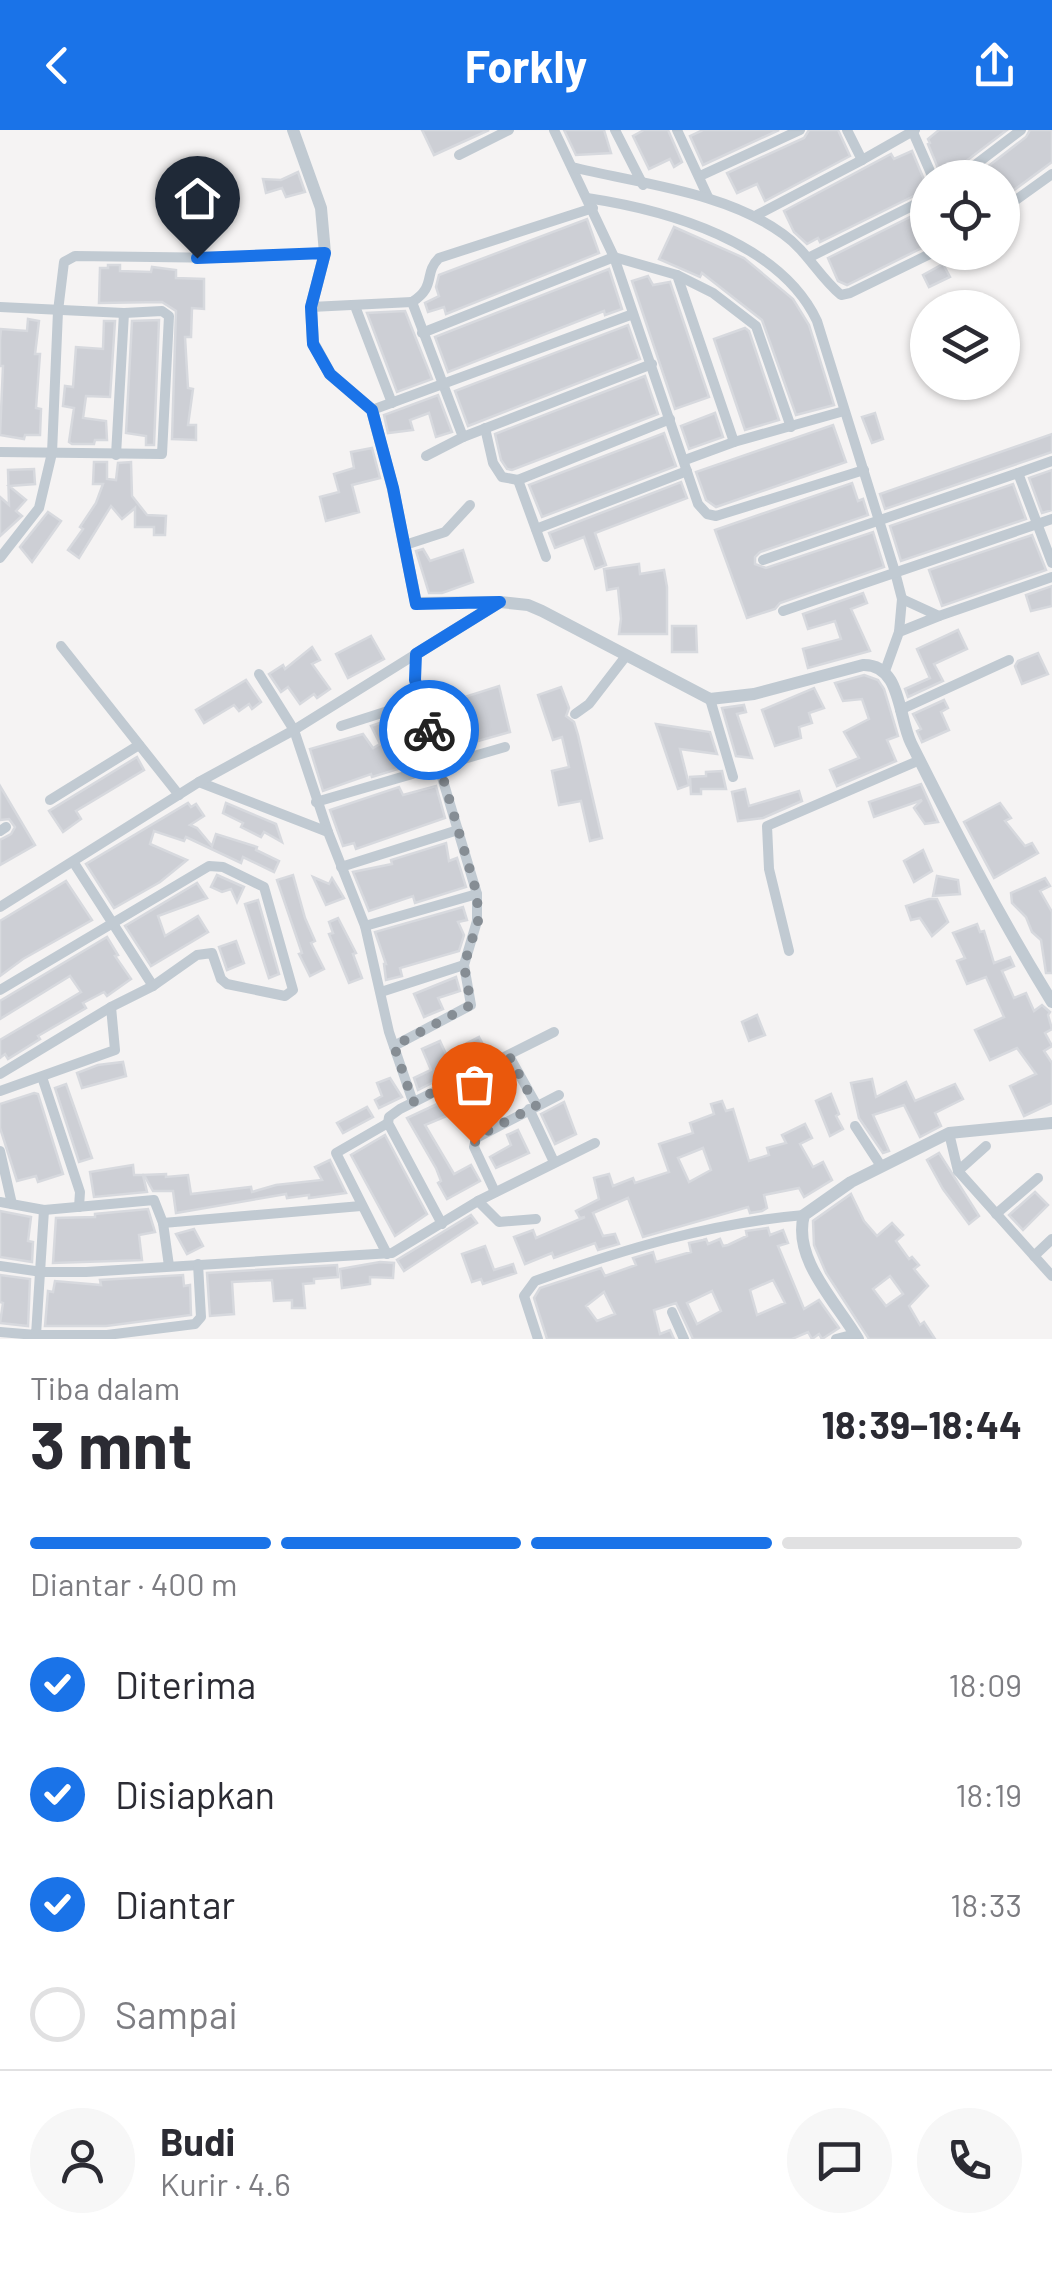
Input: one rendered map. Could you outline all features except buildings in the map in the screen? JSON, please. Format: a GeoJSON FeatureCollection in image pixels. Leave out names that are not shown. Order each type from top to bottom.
{"type":"FeatureCollection","features":[{"type":"Feature","properties":{"kind":"street"},"geometry":{"type":"LineString","coordinates":[[293,130],[321,208],[325,253],[311,307],[310,333],[330,374],[372,410],[416,604],[528,605],[710,699],[744,696],[863,665],[885,671],[920,760],[973,865],[1052,1002]]}},
{"type":"Feature","properties":{"kind":"street"},"geometry":{"type":"LineString","coordinates":[[459,155],[509,130]]}},
{"type":"Feature","properties":{"kind":"street"},"geometry":{"type":"LineString","coordinates":[[554,130],[614,256],[698,504],[707,514],[716,516],[864,470]]}},
{"type":"Feature","properties":{"kind":"street"},"geometry":{"type":"LineString","coordinates":[[615,130],[642,185]]}},
{"type":"Feature","properties":{"kind":"street"},"geometry":{"type":"LineString","coordinates":[[678,130],[708,198]]}},
{"type":"Feature","properties":{"kind":"street"},"geometry":{"type":"LineString","coordinates":[[700,176],[800,130]]}},
{"type":"Feature","properties":{"kind":"street"},"geometry":{"type":"LineString","coordinates":[[847,130],[862,160]]}},
{"type":"Feature","properties":{"kind":"street"},"geometry":{"type":"LineString","coordinates":[[981,160],[1020,130]]}},
{"type":"Feature","properties":{"kind":"street"},"geometry":{"type":"LineString","coordinates":[[757,215],[913,131],[926,160]]}},
{"type":"Feature","properties":{"kind":"street"},"geometry":{"type":"LineString","coordinates":[[573,168],[708,198],[757,215],[810,257],[828,282],[846,295],[910,264]]}},
{"type":"Feature","properties":{"kind":"street"},"geometry":{"type":"LineString","coordinates":[[1020,197],[1052,174]]}},
{"type":"Feature","properties":{"kind":"street"},"geometry":{"type":"LineString","coordinates":[[311,307],[412,302],[426,292],[436,259],[588,198],[658,212],[733,241],[792,280],[817,321],[902,598],[899,632],[885,671]]}},
{"type":"Feature","properties":{"kind":"street"},"geometry":{"type":"LineString","coordinates":[[810,257],[910,207]]}},
{"type":"Feature","properties":{"kind":"street"},"geometry":{"type":"LineString","coordinates":[[0,558],[39,508],[52,452],[64,262],[74,256],[229,258],[325,253]]}},
{"type":"Feature","properties":{"kind":"street"},"geometry":{"type":"LineString","coordinates":[[422,333],[614,256],[713,293],[756,326],[791,427]]}},
{"type":"Feature","properties":{"kind":"street"},"geometry":{"type":"LineString","coordinates":[[676,276],[734,442]]}},
{"type":"Feature","properties":{"kind":"street"},"geometry":{"type":"LineString","coordinates":[[412,302],[463,436]]}},
{"type":"Feature","properties":{"kind":"street"},"geometry":{"type":"LineString","coordinates":[[355,306],[392,403]]}},
{"type":"Feature","properties":{"kind":"street"},"geometry":{"type":"LineString","coordinates":[[0,307],[162,310],[169,314],[161,454],[0,452]]}},
{"type":"Feature","properties":{"kind":"street"},"geometry":{"type":"LineString","coordinates":[[116,455],[124,312]]}},
{"type":"Feature","properties":{"kind":"street"},"geometry":{"type":"LineString","coordinates":[[372,410],[634,314]]}},
{"type":"Feature","properties":{"kind":"street"},"geometry":{"type":"LineString","coordinates":[[426,456],[463,436],[652,364]]}},
{"type":"Feature","properties":{"kind":"street"},"geometry":{"type":"LineString","coordinates":[[536,529],[734,442],[844,411]]}},
{"type":"Feature","properties":{"kind":"street"},"geometry":{"type":"LineString","coordinates":[[485,428],[494,464],[502,478],[518,480],[670,418]]}},
{"type":"Feature","properties":{"kind":"street"},"geometry":{"type":"LineString","coordinates":[[763,560],[1052,460]]}},
{"type":"Feature","properties":{"kind":"street"},"geometry":{"type":"LineString","coordinates":[[1018,473],[1052,563]]}},
{"type":"Feature","properties":{"kind":"street"},"geometry":{"type":"LineString","coordinates":[[518,480],[546,557]]}},
{"type":"Feature","properties":{"kind":"street"},"geometry":{"type":"LineString","coordinates":[[404,545],[445,532],[470,505]]}},
{"type":"Feature","properties":{"kind":"street"},"geometry":{"type":"LineString","coordinates":[[783,612],[1052,519]]}},
{"type":"Feature","properties":{"kind":"street"},"geometry":{"type":"LineString","coordinates":[[899,632],[1052,577]]}},
{"type":"Feature","properties":{"kind":"street"},"geometry":{"type":"LineString","coordinates":[[902,598],[938,616]]}},
{"type":"Feature","properties":{"kind":"street"},"geometry":{"type":"LineString","coordinates":[[0,907],[500,602]]}},
{"type":"Feature","properties":{"kind":"street"},"geometry":{"type":"LineString","coordinates":[[60,646],[179,796]]}},
{"type":"Feature","properties":{"kind":"street"},"geometry":{"type":"LineString","coordinates":[[394,1046],[471,1005],[464,965],[478,921],[477,894],[420,704],[415,680],[416,654]]}},
{"type":"Feature","properties":{"kind":"street"},"geometry":{"type":"LineString","coordinates":[[575,714],[589,704],[626,656]]}},
{"type":"Feature","properties":{"kind":"street"},"geometry":{"type":"LineString","coordinates":[[900,710],[1009,660]]}},
{"type":"Feature","properties":{"kind":"street"},"geometry":{"type":"LineString","coordinates":[[259,674],[294,730],[316,802],[365,926],[394,1046],[413,1102]]}},
{"type":"Feature","properties":{"kind":"street"},"geometry":{"type":"LineString","coordinates":[[710,699],[733,777]]}},
{"type":"Feature","properties":{"kind":"street"},"geometry":{"type":"LineString","coordinates":[[341,726],[420,704]]}},
{"type":"Feature","properties":{"kind":"street"},"geometry":{"type":"LineString","coordinates":[[50,800],[140,746]]}},
{"type":"Feature","properties":{"kind":"street"},"geometry":{"type":"LineString","coordinates":[[316,802],[505,747]]}},
{"type":"Feature","properties":{"kind":"street"},"geometry":{"type":"LineString","coordinates":[[789,952],[769,869],[767,826],[920,760]]}},
{"type":"Feature","properties":{"kind":"street"},"geometry":{"type":"LineString","coordinates":[[200,782],[328,832]]}},
{"type":"Feature","properties":{"kind":"street"},"geometry":{"type":"LineString","coordinates":[[341,867],[458,830]]}},
{"type":"Feature","properties":{"kind":"street"},"geometry":{"type":"LineString","coordinates":[[74,863],[153,986]]}},
{"type":"Feature","properties":{"kind":"street"},"geometry":{"type":"LineString","coordinates":[[0,990],[208,866],[224,867],[264,888],[293,990],[285,996],[227,984],[208,951],[0,1074]]}},
{"type":"Feature","properties":{"kind":"street"},"geometry":{"type":"LineString","coordinates":[[365,926],[477,894]]}},
{"type":"Feature","properties":{"kind":"street"},"geometry":{"type":"LineString","coordinates":[[381,992],[464,965]]}},
{"type":"Feature","properties":{"kind":"street"},"geometry":{"type":"LineString","coordinates":[[0,1091],[115,1050],[111,1006]]}},
{"type":"Feature","properties":{"kind":"street"},"geometry":{"type":"LineString","coordinates":[[387,1254],[336,1153],[388,1123],[392,1113],[554,1032]]}},
{"type":"Feature","properties":{"kind":"street"},"geometry":{"type":"LineString","coordinates":[[509,1056],[554,1162]]}},
{"type":"Feature","properties":{"kind":"street"},"geometry":{"type":"LineString","coordinates":[[42,1076],[80,1190],[78,1207]]}},
{"type":"Feature","properties":{"kind":"street"},"geometry":{"type":"LineString","coordinates":[[496,1192],[474,1141],[559,1095]]}},
{"type":"Feature","properties":{"kind":"street"},"geometry":{"type":"LineString","coordinates":[[388,1123],[442,1224]]}},
{"type":"Feature","properties":{"kind":"street"},"geometry":{"type":"LineString","coordinates":[[538,1339],[524,1296],[535,1281],[685,1233],[804,1214],[851,1182],[949,1133],[1052,1123]]}},
{"type":"Feature","properties":{"kind":"street"},"geometry":{"type":"LineString","coordinates":[[855,1126],[881,1166]]}},
{"type":"Feature","properties":{"kind":"street"},"geometry":{"type":"LineString","coordinates":[[949,1133],[958,1171],[1052,1276]]}},
{"type":"Feature","properties":{"kind":"street"},"geometry":{"type":"LineString","coordinates":[[0,1266],[42,1272],[86,1272],[387,1254],[478,1201],[595,1143]]}},
{"type":"Feature","properties":{"kind":"street"},"geometry":{"type":"LineString","coordinates":[[958,1171],[986,1146]]}},
{"type":"Feature","properties":{"kind":"street"},"geometry":{"type":"LineString","coordinates":[[0,1152],[6,1203],[44,1210],[153,1200],[158,1203],[169,1266]]}},
{"type":"Feature","properties":{"kind":"street"},"geometry":{"type":"LineString","coordinates":[[996,1214],[1038,1178]]}},
{"type":"Feature","properties":{"kind":"street"},"geometry":{"type":"LineString","coordinates":[[478,1201],[499,1222],[536,1219]]}},
{"type":"Feature","properties":{"kind":"street"},"geometry":{"type":"LineString","coordinates":[[163,1224],[362,1206]]}},
{"type":"Feature","properties":{"kind":"street"},"geometry":{"type":"LineString","coordinates":[[36,1335],[44,1210]]}},
{"type":"Feature","properties":{"kind":"street"},"geometry":{"type":"LineString","coordinates":[[804,1214],[803,1245],[857,1336],[836,1339]]}},
{"type":"Feature","properties":{"kind":"street"},"geometry":{"type":"LineString","coordinates":[[1034,1256],[1052,1240]]}},
{"type":"Feature","properties":{"kind":"street"},"geometry":{"type":"LineString","coordinates":[[0,1332],[107,1335],[195,1324],[201,1317],[198,1264]]}},
{"type":"Feature","properties":{"kind":"street"},"geometry":{"type":"LineString","coordinates":[[672,1312],[684,1339]]}},
{"type":"Feature","properties":{"kind":"way so far"},"geometry":{"type":"LineString","coordinates":[[429,730],[477,894],[478,921],[464,965],[471,1005],[394,1046],[413,1102],[509,1056],[536,1106],[478,1136],[474,1144]]}},
{"type":"Feature","properties":{"kind":"route"},"geometry":{"type":"LineString","coordinates":[[197,258],[325,253],[311,307],[310,333],[330,374],[372,410],[393,488],[416,604],[500,602],[416,654],[415,680],[429,730]]}}]}
